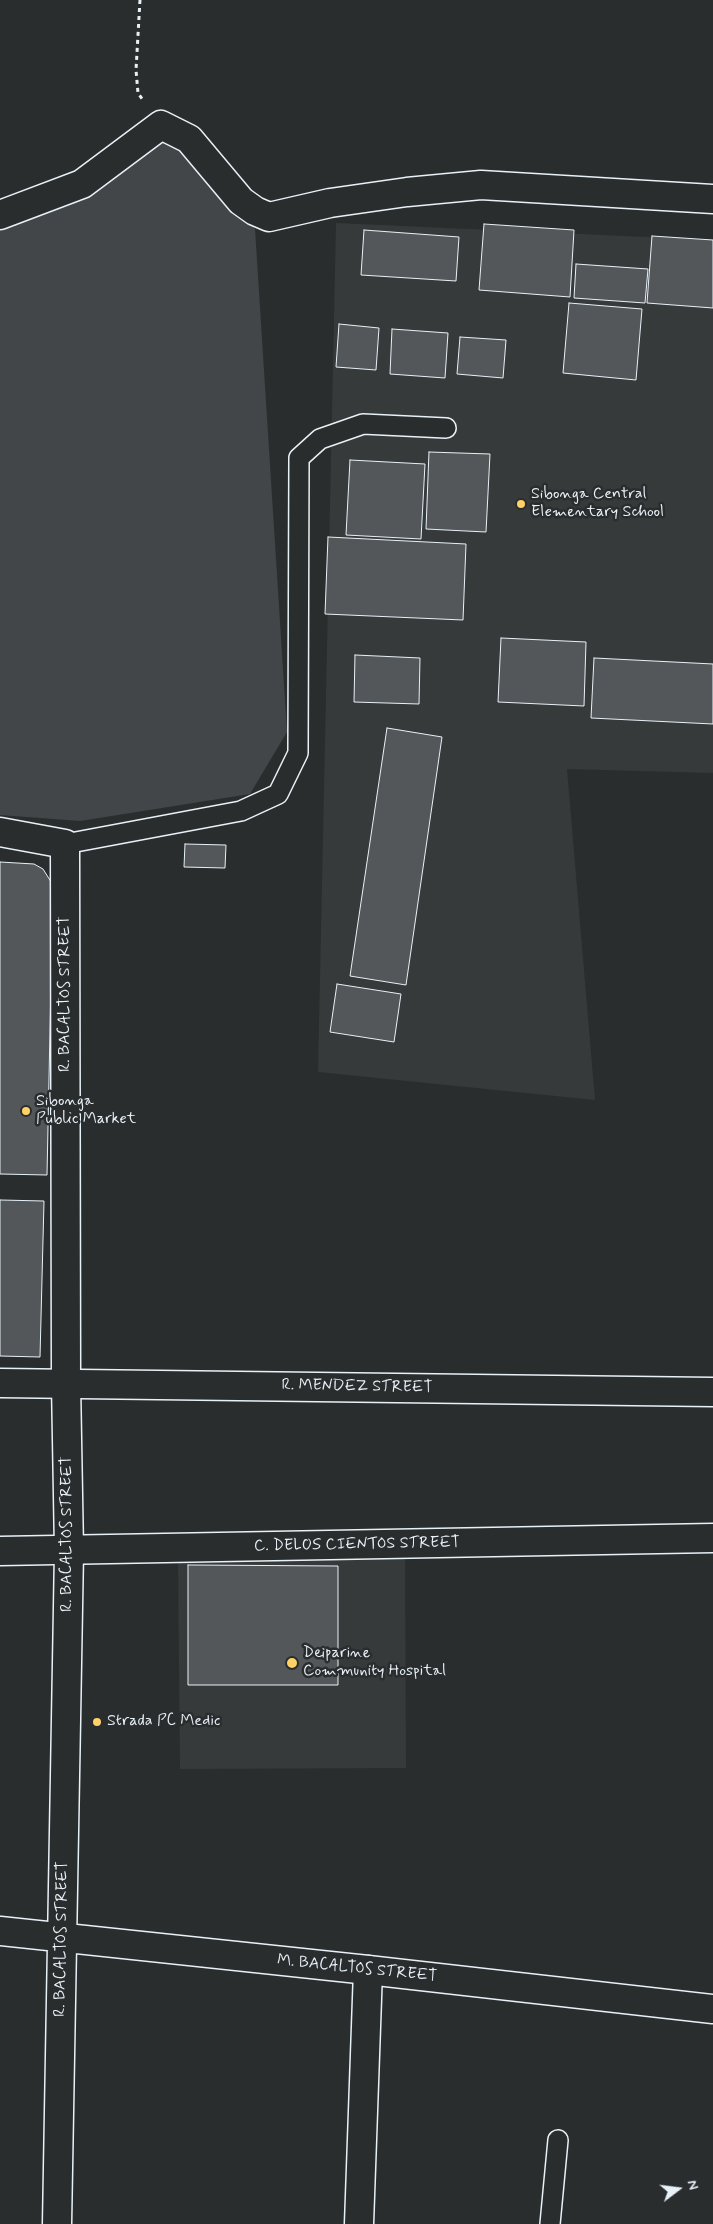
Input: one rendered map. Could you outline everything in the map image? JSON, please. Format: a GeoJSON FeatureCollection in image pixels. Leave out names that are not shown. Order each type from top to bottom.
{"type":"FeatureCollection","features":[{"type":"Feature","properties":{"kind":"street"},"geometry":{"type":"LineString","coordinates":[[0,215],[82,184],[161,125],[189,139],[241,201],[269,217],[330,203],[407,192],[481,185],[713,198]]}},
{"type":"Feature","properties":{"kind":"street"},"geometry":{"type":"LineString","coordinates":[[0,832],[65,844]]}},
{"type":"Feature","properties":{"kind":"street","name":"R. BACALTOS STREET"},"geometry":{"type":"LineString","coordinates":[[57,2224],[69,1550],[66,1383],[65,844]]}},
{"type":"Feature","properties":{"kind":"street","name":"R. MENDEZ STREET"},"geometry":{"type":"LineString","coordinates":[[0,1383],[713,1392]]}},
{"type":"Feature","properties":{"kind":"street","name":"C. DELOS CIENTOS STREET"},"geometry":{"type":"LineString","coordinates":[[0,1551],[713,1538]]}},
{"type":"Feature","properties":{"kind":"street","name":"M. BACALTOS STREET"},"geometry":{"type":"LineString","coordinates":[[0,1930],[713,2010]]}},
{"type":"Feature","properties":{"kind":"street"},"geometry":{"type":"LineString","coordinates":[[359,2224],[368,1970]]}},
{"type":"Feature","properties":{"kind":"lane"},"geometry":{"type":"LineString","coordinates":[[65,844],[241,811],[278,794],[298,753],[299,458],[320,439],[363,424],[446,428]]}},
{"type":"Feature","properties":{"kind":"lane"},"geometry":{"type":"LineString","coordinates":[[550,2224],[558,2140]]}},
{"type":"Feature","properties":{"kind":"path"},"geometry":{"type":"LineString","coordinates":[[140,0],[136,70],[138,93],[161,125]]}},
{"type":"Feature","properties":{"kind":"shaded area"},"geometry":{"type":"Polygon","coordinates":[[[163,141],[185,148],[255,229],[287,732],[250,794],[80,821],[0,815],[0,223],[110,181],[163,141]]]}},
{"type":"Feature","properties":{"kind":"shaded area","name":"Sibonga Central Elementary School"},"geometry":{"type":"Polygon","coordinates":[[[336,223],[713,240],[713,773],[567,769],[595,1100],[318,1072],[336,223]]]}},
{"type":"Feature","properties":{"kind":"shaded area","name":"Deiparine Community Hospital"},"geometry":{"type":"Polygon","coordinates":[[[405,1556],[406,1768],[180,1769],[178,1557],[405,1556]]]}},
{"type":"Feature","properties":{"kind":"building"},"geometry":{"type":"Polygon","coordinates":[[[484,224],[574,230],[570,297],[479,290],[484,224]]]}},
{"type":"Feature","properties":{"kind":"building"},"geometry":{"type":"Polygon","coordinates":[[[364,230],[459,237],[456,281],[361,275],[364,230]]]}},
{"type":"Feature","properties":{"kind":"building"},"geometry":{"type":"Polygon","coordinates":[[[652,236],[713,240],[713,308],[647,303],[652,236]]]}},
{"type":"Feature","properties":{"kind":"building"},"geometry":{"type":"Polygon","coordinates":[[[576,264],[648,269],[645,303],[574,298],[576,264]]]}},
{"type":"Feature","properties":{"kind":"building"},"geometry":{"type":"Polygon","coordinates":[[[569,303],[642,309],[636,380],[563,373],[569,303]]]}},
{"type":"Feature","properties":{"kind":"building"},"geometry":{"type":"Polygon","coordinates":[[[339,324],[379,328],[376,370],[336,367],[339,324]]]}},
{"type":"Feature","properties":{"kind":"building"},"geometry":{"type":"Polygon","coordinates":[[[392,329],[448,333],[445,378],[390,374],[392,329]]]}},
{"type":"Feature","properties":{"kind":"building"},"geometry":{"type":"Polygon","coordinates":[[[460,337],[506,340],[503,378],[457,374],[460,337]]]}},
{"type":"Feature","properties":{"kind":"building"},"geometry":{"type":"Polygon","coordinates":[[[429,452],[490,454],[486,532],[426,529],[429,452]]]}},
{"type":"Feature","properties":{"kind":"building"},"geometry":{"type":"Polygon","coordinates":[[[350,460],[425,464],[421,539],[346,535],[350,460]]]}},
{"type":"Feature","properties":{"kind":"building"},"geometry":{"type":"Polygon","coordinates":[[[328,537],[466,544],[463,620],[325,614],[328,537]]]}},
{"type":"Feature","properties":{"kind":"building"},"geometry":{"type":"Polygon","coordinates":[[[501,638],[586,642],[584,706],[498,702],[501,638]]]}},
{"type":"Feature","properties":{"kind":"building"},"geometry":{"type":"Polygon","coordinates":[[[355,655],[420,658],[419,704],[354,702],[355,655]]]}},
{"type":"Feature","properties":{"kind":"building"},"geometry":{"type":"Polygon","coordinates":[[[594,658],[713,664],[713,724],[591,718],[594,658]]]}},
{"type":"Feature","properties":{"kind":"building"},"geometry":{"type":"Polygon","coordinates":[[[387,728],[442,737],[406,985],[350,976],[387,728]]]}},
{"type":"Feature","properties":{"kind":"building"},"geometry":{"type":"Polygon","coordinates":[[[185,844],[226,845],[225,868],[184,867],[185,844]]]}},
{"type":"Feature","properties":{"kind":"building"},"geometry":{"type":"Polygon","coordinates":[[[0,862],[34,864],[43,869],[53,885],[47,1175],[0,1174],[0,862]]]}},
{"type":"Feature","properties":{"kind":"building"},"geometry":{"type":"Polygon","coordinates":[[[337,984],[401,994],[394,1042],[330,1032],[337,984]]]}},
{"type":"Feature","properties":{"kind":"building"},"geometry":{"type":"Polygon","coordinates":[[[0,1200],[44,1201],[40,1357],[0,1356],[0,1200]]]}},
{"type":"Feature","properties":{"kind":"building"},"geometry":{"type":"Polygon","coordinates":[[[188,1565],[338,1566],[338,1685],[188,1685],[188,1565]]]}},
{"type":"Feature","properties":{"kind":"place","name":"Sibonga Central Elementary School"},"geometry":{"type":"Point","coordinates":[521,504]}},
{"type":"Feature","properties":{"kind":"place","name":"Sibonga Public Market"},"geometry":{"type":"Point","coordinates":[26,1111]}},
{"type":"Feature","properties":{"kind":"place","name":"Deiparine Community Hospital"},"geometry":{"type":"Point","coordinates":[292,1663]}},
{"type":"Feature","properties":{"kind":"place","name":"Strada PC Medic"},"geometry":{"type":"Point","coordinates":[97,1722]}}]}
